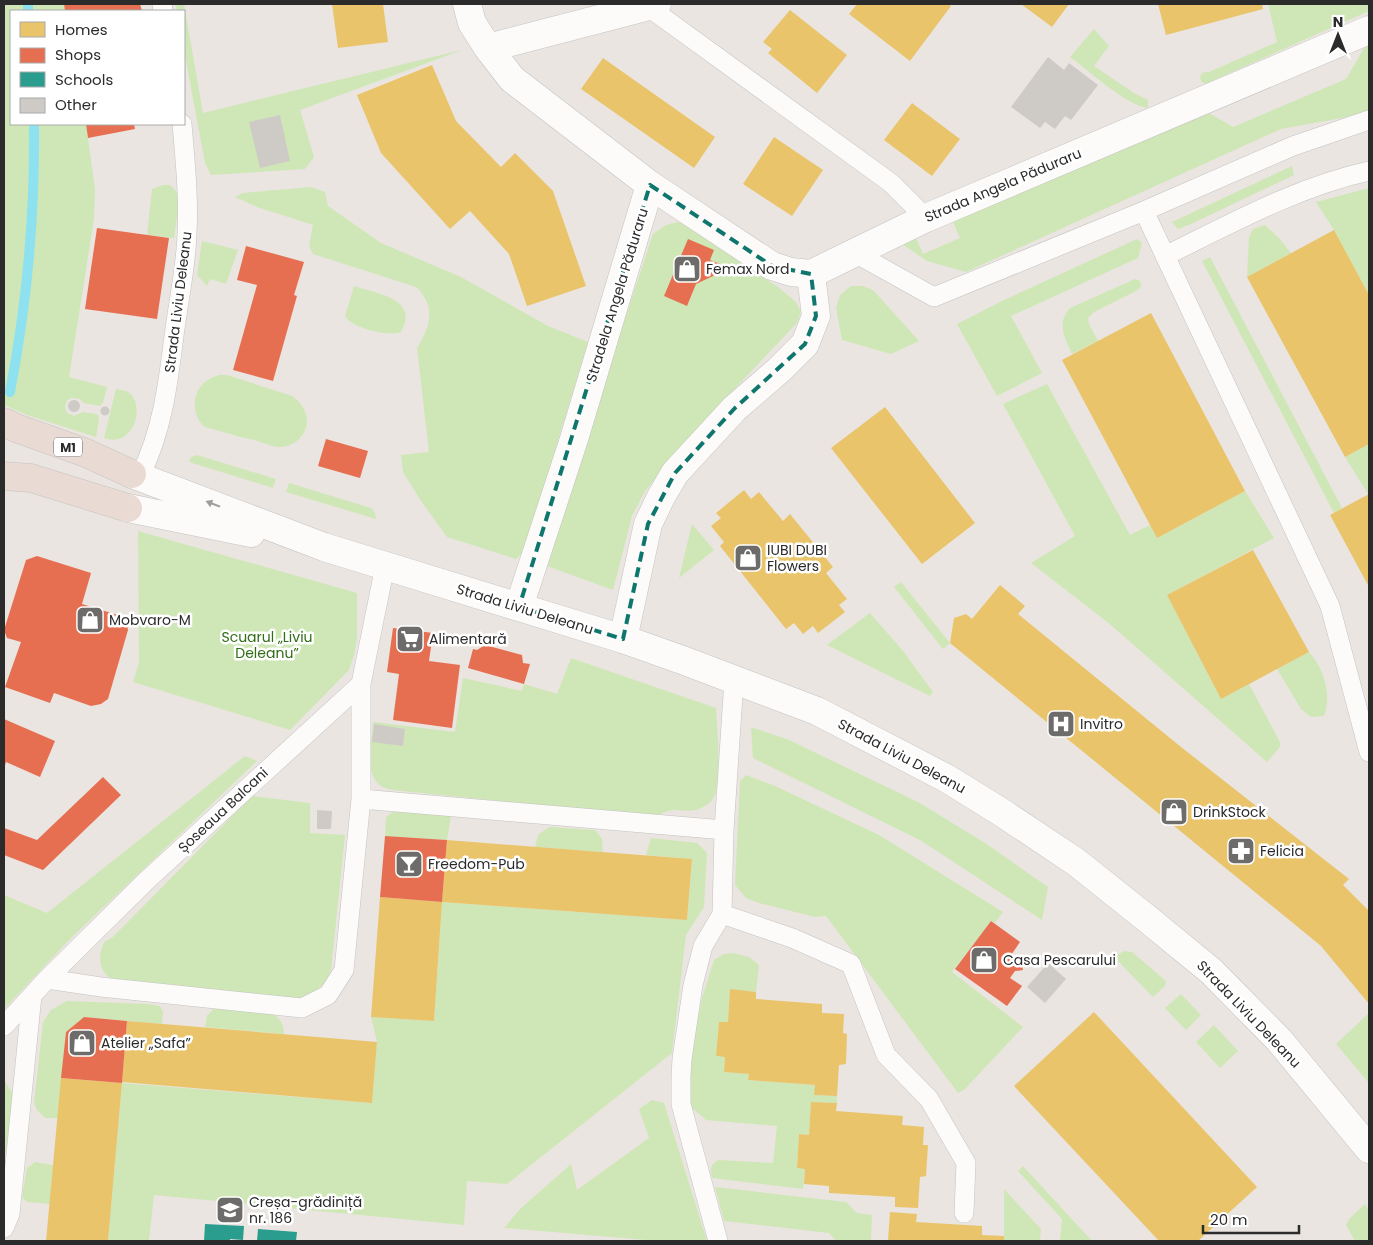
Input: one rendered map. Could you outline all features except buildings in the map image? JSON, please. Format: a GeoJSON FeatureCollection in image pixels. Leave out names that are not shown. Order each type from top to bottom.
{"type":"FeatureCollection","features":[{"type":"Feature","properties":{"kind":"highway","name":"M1"},"geometry":{"type":"LineString","coordinates":[[4,422],[136,475]]}},
{"type":"Feature","properties":{"kind":"highway","name":"M1"},"geometry":{"type":"LineString","coordinates":[[4,444],[60,460],[136,475]]}},
{"type":"Feature","properties":{"kind":"highway","name":"M1"},"geometry":{"type":"LineString","coordinates":[[4,462],[50,477],[117,504]]}},
{"type":"Feature","properties":{"kind":"highway"},"geometry":{"type":"LineString","coordinates":[[4,476],[31,478],[117,504]]}},
{"type":"Feature","properties":{"kind":"street"},"geometry":{"type":"LineString","coordinates":[[467,4],[472,23],[488,48],[512,79],[650,185],[772,266],[791,272],[811,274],[816,316],[804,344],[779,370],[735,408],[675,473],[661,496],[648,524],[623,639]]}},
{"type":"Feature","properties":{"kind":"street"},"geometry":{"type":"LineString","coordinates":[[488,48],[652,5]]}},
{"type":"Feature","properties":{"kind":"street","name":"Strada Angela Păduraru"},"geometry":{"type":"LineString","coordinates":[[811,274],[926,218],[1369,30]]}},
{"type":"Feature","properties":{"kind":"street","name":"Stradela Angela Păduraru"},"geometry":{"type":"LineString","coordinates":[[519,607],[574,439],[650,185]]}},
{"type":"Feature","properties":{"kind":"street","name":"Strada Liviu Deleanu"},"geometry":{"type":"LineString","coordinates":[[136,475],[324,547],[623,639],[817,711],[920,764],[1001,812],[1076,862],[1211,971],[1279,1040],[1369,1149]]}},
{"type":"Feature","properties":{"kind":"street","name":"Strada Liviu Deleanu"},"geometry":{"type":"LineString","coordinates":[[117,504],[324,547]]}},
{"type":"Feature","properties":{"kind":"lane"},"geometry":{"type":"LineString","coordinates":[[652,5],[891,183],[926,218]]}},
{"type":"Feature","properties":{"kind":"lane"},"geometry":{"type":"LineString","coordinates":[[855,253],[934,297],[1144,211],[1293,146],[1369,120]]}},
{"type":"Feature","properties":{"kind":"lane","name":"Strada Liviu Deleanu"},"geometry":{"type":"LineString","coordinates":[[136,475],[151,454],[168,384],[187,235],[187,187],[182,125]]}},
{"type":"Feature","properties":{"kind":"lane"},"geometry":{"type":"LineString","coordinates":[[1165,256],[1275,202],[1345,176],[1369,171]]}},
{"type":"Feature","properties":{"kind":"lane"},"geometry":{"type":"LineString","coordinates":[[1144,211],[1330,606],[1369,752]]}},
{"type":"Feature","properties":{"kind":"lane"},"geometry":{"type":"LineString","coordinates":[[47,979],[101,987],[302,1008],[328,995],[344,970],[361,799],[361,684],[385,566]]}},
{"type":"Feature","properties":{"kind":"lane"},"geometry":{"type":"LineString","coordinates":[[718,1241],[681,1104],[681,1076],[693,985],[703,946],[722,914],[724,830],[734,680]]}},
{"type":"Feature","properties":{"kind":"lane","name":"Șoseaua Balcani"},"geometry":{"type":"LineString","coordinates":[[4,1026],[47,979],[146,881],[361,684]]}},
{"type":"Feature","properties":{"kind":"lane"},"geometry":{"type":"LineString","coordinates":[[361,799],[724,830]]}},
{"type":"Feature","properties":{"kind":"lane"},"geometry":{"type":"LineString","coordinates":[[722,914],[792,938],[851,964],[886,1055],[929,1099],[966,1163],[964,1213]]}},
{"type":"Feature","properties":{"kind":"lane"},"geometry":{"type":"LineString","coordinates":[[4,1228],[10,1214],[32,995]]}},
{"type":"Feature","properties":{"kind":"highlighted area"},"geometry":{"type":"Polygon","coordinates":[[[650,185],[772,266],[811,274],[816,316],[805,344],[735,408],[675,473],[648,524],[623,639],[519,607],[650,185]]]}},
{"type":"Feature","properties":{"kind":"green space"},"geometry":{"type":"Polygon","coordinates":[[[4,4],[64,4],[65,10],[10,10],[10,125],[86,125],[95,189],[94,219],[69,377],[107,387],[103,403],[100,406],[83,403],[80,399],[72,398],[67,400],[65,407],[67,413],[74,416],[83,412],[97,414],[99,419],[96,437],[27,415],[4,405],[4,4]]]}},
{"type":"Feature","properties":{"kind":"green space"},"geometry":{"type":"Polygon","coordinates":[[[176,4],[184,4],[203,113],[462,50],[300,110],[314,157],[305,169],[211,175],[205,163],[185,55],[185,10],[177,10],[176,4]]]}},
{"type":"Feature","properties":{"kind":"green space"},"geometry":{"type":"Polygon","coordinates":[[[1268,4],[1369,4],[1369,11],[1205,84],[1201,81],[1200,76],[1204,72],[1209,72],[1277,42],[1268,4]]]}},
{"type":"Feature","properties":{"kind":"green space"},"geometry":{"type":"Polygon","coordinates":[[[1094,29],[1109,46],[1094,66],[1134,93],[1148,100],[1148,108],[1129,101],[1070,57],[1094,29]]]}},
{"type":"Feature","properties":{"kind":"green space"},"geometry":{"type":"Polygon","coordinates":[[[1369,42],[1369,111],[1281,129],[966,272],[927,261],[902,244],[916,238],[923,254],[960,238],[953,222],[1207,112],[1233,127],[1346,79],[1369,42]]]}},
{"type":"Feature","properties":{"kind":"green space"},"geometry":{"type":"Polygon","coordinates":[[[1292,166],[1294,175],[1191,224],[1178,229],[1172,222],[1292,166]]]}},
{"type":"Feature","properties":{"kind":"green space"},"geometry":{"type":"Polygon","coordinates":[[[163,185],[170,185],[180,195],[174,238],[147,235],[152,189],[163,185]]]}},
{"type":"Feature","properties":{"kind":"green space"},"geometry":{"type":"Polygon","coordinates":[[[311,187],[325,192],[328,206],[381,243],[461,277],[548,326],[588,342],[524,552],[516,559],[447,537],[403,472],[401,455],[429,452],[417,348],[426,332],[429,316],[427,301],[422,294],[416,287],[313,254],[309,246],[313,225],[257,207],[235,197],[243,193],[311,187]]]}},
{"type":"Feature","properties":{"kind":"green space"},"geometry":{"type":"Polygon","coordinates":[[[1369,188],[1369,295],[1334,230],[1316,202],[1369,188]]]}},
{"type":"Feature","properties":{"kind":"green space"},"geometry":{"type":"Polygon","coordinates":[[[678,222],[691,226],[744,265],[778,287],[795,301],[801,311],[797,323],[702,423],[645,491],[632,516],[613,590],[544,565],[653,234],[666,225],[678,222]]]}},
{"type":"Feature","properties":{"kind":"green space"},"geometry":{"type":"Polygon","coordinates":[[[1265,225],[1291,253],[1247,277],[1249,237],[1253,229],[1265,225]]]}},
{"type":"Feature","properties":{"kind":"green space"},"geometry":{"type":"Polygon","coordinates":[[[1137,239],[1142,243],[1138,258],[1011,316],[1042,373],[997,396],[957,324],[1002,301],[1137,239]]]}},
{"type":"Feature","properties":{"kind":"green space"},"geometry":{"type":"Polygon","coordinates":[[[202,241],[238,250],[226,284],[210,279],[207,286],[197,275],[202,241]]]}},
{"type":"Feature","properties":{"kind":"green space"},"geometry":{"type":"Polygon","coordinates":[[[1210,257],[1342,508],[1334,513],[1202,261],[1210,257]]]}},
{"type":"Feature","properties":{"kind":"green space"},"geometry":{"type":"Polygon","coordinates":[[[1135,279],[1140,281],[1141,287],[1094,312],[1088,318],[1098,341],[1072,354],[1063,331],[1063,319],[1070,308],[1135,279]]]}},
{"type":"Feature","properties":{"kind":"green space"},"geometry":{"type":"Polygon","coordinates":[[[354,286],[384,295],[401,305],[405,312],[405,321],[401,332],[388,333],[362,328],[349,320],[345,316],[354,286]]]}},
{"type":"Feature","properties":{"kind":"green space"},"geometry":{"type":"Polygon","coordinates":[[[851,286],[863,286],[873,290],[919,341],[891,354],[842,340],[836,308],[840,295],[851,286]]]}},
{"type":"Feature","properties":{"kind":"green space"},"geometry":{"type":"Polygon","coordinates":[[[219,375],[227,375],[295,398],[303,407],[307,418],[306,427],[301,437],[288,446],[277,447],[205,427],[196,412],[195,399],[204,383],[219,375]]]}},
{"type":"Feature","properties":{"kind":"green space"},"geometry":{"type":"Polygon","coordinates":[[[1047,384],[1130,535],[1150,525],[1157,538],[1245,491],[1274,538],[1167,595],[1221,699],[1249,684],[1280,742],[1280,747],[1267,762],[1111,625],[1031,563],[1075,536],[1003,404],[1047,384]]]}},
{"type":"Feature","properties":{"kind":"green space"},"geometry":{"type":"Polygon","coordinates":[[[116,389],[127,391],[133,398],[136,405],[136,414],[130,431],[123,437],[115,440],[104,438],[116,389]]]}},
{"type":"Feature","properties":{"kind":"green space"},"geometry":{"type":"Polygon","coordinates":[[[1369,444],[1369,494],[1368,494],[1345,457],[1369,444]]]}},
{"type":"Feature","properties":{"kind":"green space"},"geometry":{"type":"Polygon","coordinates":[[[197,455],[276,479],[273,488],[189,462],[191,457],[197,455]]]}},
{"type":"Feature","properties":{"kind":"green space"},"geometry":{"type":"Polygon","coordinates":[[[289,483],[371,508],[375,513],[376,519],[286,492],[289,483]]]}},
{"type":"Feature","properties":{"kind":"green space"},"geometry":{"type":"Polygon","coordinates":[[[692,524],[714,550],[679,578],[692,524]]]}},
{"type":"Feature","properties":{"kind":"green space","name":"Scuarul „Liviu Deleanu”"},"geometry":{"type":"Polygon","coordinates":[[[138,531],[357,593],[357,639],[349,670],[290,730],[133,682],[139,663],[138,531]]]}},
{"type":"Feature","properties":{"kind":"green space"},"geometry":{"type":"Polygon","coordinates":[[[901,582],[950,643],[943,649],[894,587],[901,582]]]}},
{"type":"Feature","properties":{"kind":"green space"},"geometry":{"type":"Polygon","coordinates":[[[870,613],[903,651],[933,692],[930,696],[827,645],[870,613]]]}},
{"type":"Feature","properties":{"kind":"green space"},"geometry":{"type":"Polygon","coordinates":[[[1309,652],[1319,666],[1325,682],[1327,700],[1324,716],[1311,717],[1301,709],[1277,669],[1309,652]]]}},
{"type":"Feature","properties":{"kind":"green space"},"geometry":{"type":"Polygon","coordinates":[[[571,658],[716,708],[718,770],[715,793],[711,802],[696,810],[672,810],[655,817],[392,790],[381,786],[375,780],[370,765],[373,722],[455,732],[463,678],[522,691],[524,684],[557,694],[571,658]]]}},
{"type":"Feature","properties":{"kind":"green space"},"geometry":{"type":"Polygon","coordinates":[[[751,727],[789,740],[918,802],[985,843],[1048,887],[1042,920],[920,840],[753,758],[751,727]]]}},
{"type":"Feature","properties":{"kind":"green space"},"geometry":{"type":"Polygon","coordinates":[[[245,756],[257,761],[69,940],[4,1009],[4,895],[47,913],[245,756]]]}},
{"type":"Feature","properties":{"kind":"green space"},"geometry":{"type":"Polygon","coordinates":[[[746,775],[775,786],[879,835],[1003,912],[995,923],[991,921],[952,972],[1023,1027],[964,1090],[958,1093],[826,916],[815,917],[759,903],[746,898],[735,885],[740,781],[746,775]]]}},
{"type":"Feature","properties":{"kind":"green space"},"geometry":{"type":"Polygon","coordinates":[[[252,796],[310,803],[310,833],[345,835],[331,970],[327,980],[317,990],[303,998],[271,997],[119,983],[113,980],[101,967],[100,955],[104,942],[113,937],[252,796]]]}},
{"type":"Feature","properties":{"kind":"green space"},"geometry":{"type":"Polygon","coordinates":[[[402,811],[451,816],[447,840],[385,836],[386,817],[393,812],[402,811]]]}},
{"type":"Feature","properties":{"kind":"green space"},"geometry":{"type":"Polygon","coordinates":[[[549,827],[595,830],[602,839],[603,852],[535,847],[538,835],[549,827]]]}},
{"type":"Feature","properties":{"kind":"green space"},"geometry":{"type":"Polygon","coordinates":[[[651,838],[697,843],[707,853],[704,907],[686,935],[672,1053],[507,1184],[467,1181],[464,1225],[154,1195],[149,1241],[108,1241],[122,1083],[372,1103],[377,1042],[371,1017],[434,1021],[442,902],[687,920],[692,859],[646,855],[651,838]]]}},
{"type":"Feature","properties":{"kind":"green space"},"geometry":{"type":"Polygon","coordinates":[[[1124,951],[1132,952],[1166,981],[1165,986],[1153,997],[1114,957],[1124,951]]]}},
{"type":"Feature","properties":{"kind":"green space"},"geometry":{"type":"Polygon","coordinates":[[[733,953],[749,957],[759,965],[756,992],[730,990],[728,1022],[719,1022],[716,1056],[725,1057],[724,1072],[749,1074],[748,1080],[815,1085],[815,1095],[837,1096],[837,1103],[811,1102],[809,1135],[799,1134],[797,1168],[805,1169],[803,1189],[712,1178],[711,1167],[719,1160],[773,1163],[777,1126],[706,1120],[692,1108],[690,1061],[702,998],[714,960],[724,954],[733,953]]]}},
{"type":"Feature","properties":{"kind":"green space"},"geometry":{"type":"Polygon","coordinates":[[[1181,994],[1201,1015],[1186,1030],[1165,1008],[1181,994]]]}},
{"type":"Feature","properties":{"kind":"green space"},"geometry":{"type":"Polygon","coordinates":[[[67,1001],[160,1006],[163,1012],[162,1024],[84,1017],[66,1032],[58,1118],[45,1118],[37,1110],[34,1103],[43,1022],[51,1010],[67,1001]]]}},
{"type":"Feature","properties":{"kind":"green space"},"geometry":{"type":"Polygon","coordinates":[[[213,1009],[271,1013],[281,1022],[284,1034],[205,1027],[207,1016],[213,1009]]]}},
{"type":"Feature","properties":{"kind":"green space"},"geometry":{"type":"Polygon","coordinates":[[[1369,1013],[1369,1083],[1336,1044],[1369,1013]]]}},
{"type":"Feature","properties":{"kind":"green space"},"geometry":{"type":"Polygon","coordinates":[[[1214,1025],[1238,1051],[1220,1068],[1196,1042],[1214,1025]]]}},
{"type":"Feature","properties":{"kind":"green space"},"geometry":{"type":"Polygon","coordinates":[[[4,1080],[14,1096],[4,1163],[4,1080]]]}},
{"type":"Feature","properties":{"kind":"green space"},"geometry":{"type":"Polygon","coordinates":[[[652,1100],[664,1103],[707,1241],[659,1241],[504,1228],[520,1209],[571,1164],[577,1190],[649,1138],[639,1109],[652,1100]]]}},
{"type":"Feature","properties":{"kind":"green space"},"geometry":{"type":"Polygon","coordinates":[[[35,1162],[53,1165],[50,1204],[27,1202],[22,1197],[27,1168],[35,1162]]]}},
{"type":"Feature","properties":{"kind":"green space"},"geometry":{"type":"Polygon","coordinates":[[[1023,1166],[1092,1241],[1060,1241],[1062,1219],[1018,1171],[1023,1166]]]}},
{"type":"Feature","properties":{"kind":"green space"},"geometry":{"type":"Polygon","coordinates":[[[715,1187],[846,1202],[857,1213],[872,1215],[871,1241],[836,1241],[829,1233],[724,1221],[715,1187]]]}},
{"type":"Feature","properties":{"kind":"green space"},"geometry":{"type":"Polygon","coordinates":[[[1004,1189],[1041,1229],[1040,1241],[1004,1241],[1004,1189]]]}},
{"type":"Feature","properties":{"kind":"green space"},"geometry":{"type":"Polygon","coordinates":[[[1365,1204],[1369,1211],[1369,1241],[1355,1241],[1346,1225],[1349,1219],[1365,1204]]]}},
{"type":"Feature","properties":{"kind":"waterway"},"geometry":{"type":"LineString","coordinates":[[28,4],[28,10]]}},
{"type":"Feature","properties":{"kind":"waterway"},"geometry":{"type":"LineString","coordinates":[[10,392],[21,326],[29,258],[34,125]]}},
{"type":"Feature","properties":{"kind":"place","name":"Femax Nord"},"geometry":{"type":"Point","coordinates":[687,269]}},
{"type":"Feature","properties":{"kind":"place","name":"IUBI DUBI Flowers"},"geometry":{"type":"Point","coordinates":[748,558]}},
{"type":"Feature","properties":{"kind":"place","name":"Mobvaro-M"},"geometry":{"type":"Point","coordinates":[90,620]}},
{"type":"Feature","properties":{"kind":"place","name":"Alimentară"},"geometry":{"type":"Point","coordinates":[410,639]}},
{"type":"Feature","properties":{"kind":"place","name":"Invitro"},"geometry":{"type":"Point","coordinates":[1061,724]}},
{"type":"Feature","properties":{"kind":"place","name":"DrinkStock"},"geometry":{"type":"Point","coordinates":[1174,812]}},
{"type":"Feature","properties":{"kind":"place","name":"Felicia"},"geometry":{"type":"Point","coordinates":[1241,851]}},
{"type":"Feature","properties":{"kind":"place","name":"Freedom-Pub"},"geometry":{"type":"Point","coordinates":[409,864]}},
{"type":"Feature","properties":{"kind":"place","name":"Casa Pescarului"},"geometry":{"type":"Point","coordinates":[984,960]}},
{"type":"Feature","properties":{"kind":"place","name":"Atelier „Safa”"},"geometry":{"type":"Point","coordinates":[82,1043]}},
{"type":"Feature","properties":{"kind":"place","name":"Creșa-grădiniță nr. 186"},"geometry":{"type":"Point","coordinates":[230,1210]}}]}
